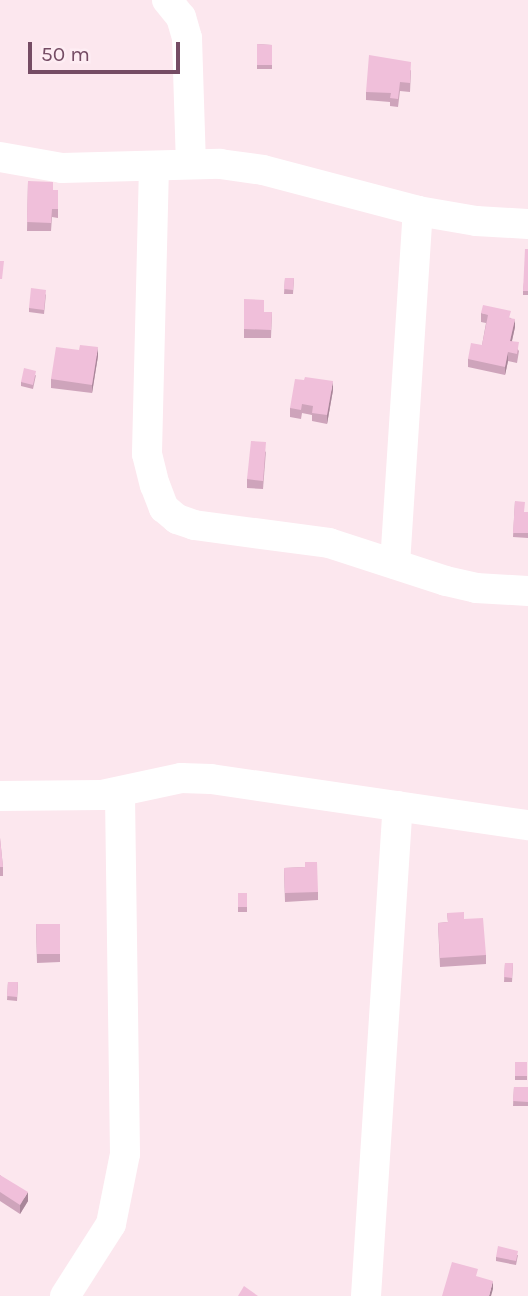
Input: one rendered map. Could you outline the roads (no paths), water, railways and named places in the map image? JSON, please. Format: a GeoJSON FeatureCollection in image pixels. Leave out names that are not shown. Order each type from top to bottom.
{"type":"FeatureCollection","features":[{"type":"Feature","properties":{"kind":"street"},"geometry":{"type":"LineString","coordinates":[[167,0],[181,17],[187,38],[191,164]]}},
{"type":"Feature","properties":{"kind":"street"},"geometry":{"type":"LineString","coordinates":[[0,157],[62,168],[191,164],[264,170],[418,211],[476,221],[528,224]]}},
{"type":"Feature","properties":{"kind":"street"},"geometry":{"type":"LineString","coordinates":[[154,166],[148,454],[152,477],[164,508],[177,519],[194,525],[329,543],[476,588],[528,591]]}},
{"type":"Feature","properties":{"kind":"street"},"geometry":{"type":"LineString","coordinates":[[395,564],[418,211]]}},
{"type":"Feature","properties":{"kind":"street"},"geometry":{"type":"LineString","coordinates":[[0,796],[120,793],[181,778],[211,779],[528,825]]}},
{"type":"Feature","properties":{"kind":"street"},"geometry":{"type":"LineString","coordinates":[[65,1296],[111,1224],[125,1154],[120,793]]}},
{"type":"Feature","properties":{"kind":"street"},"geometry":{"type":"LineString","coordinates":[[366,1296],[398,806]]}}]}
